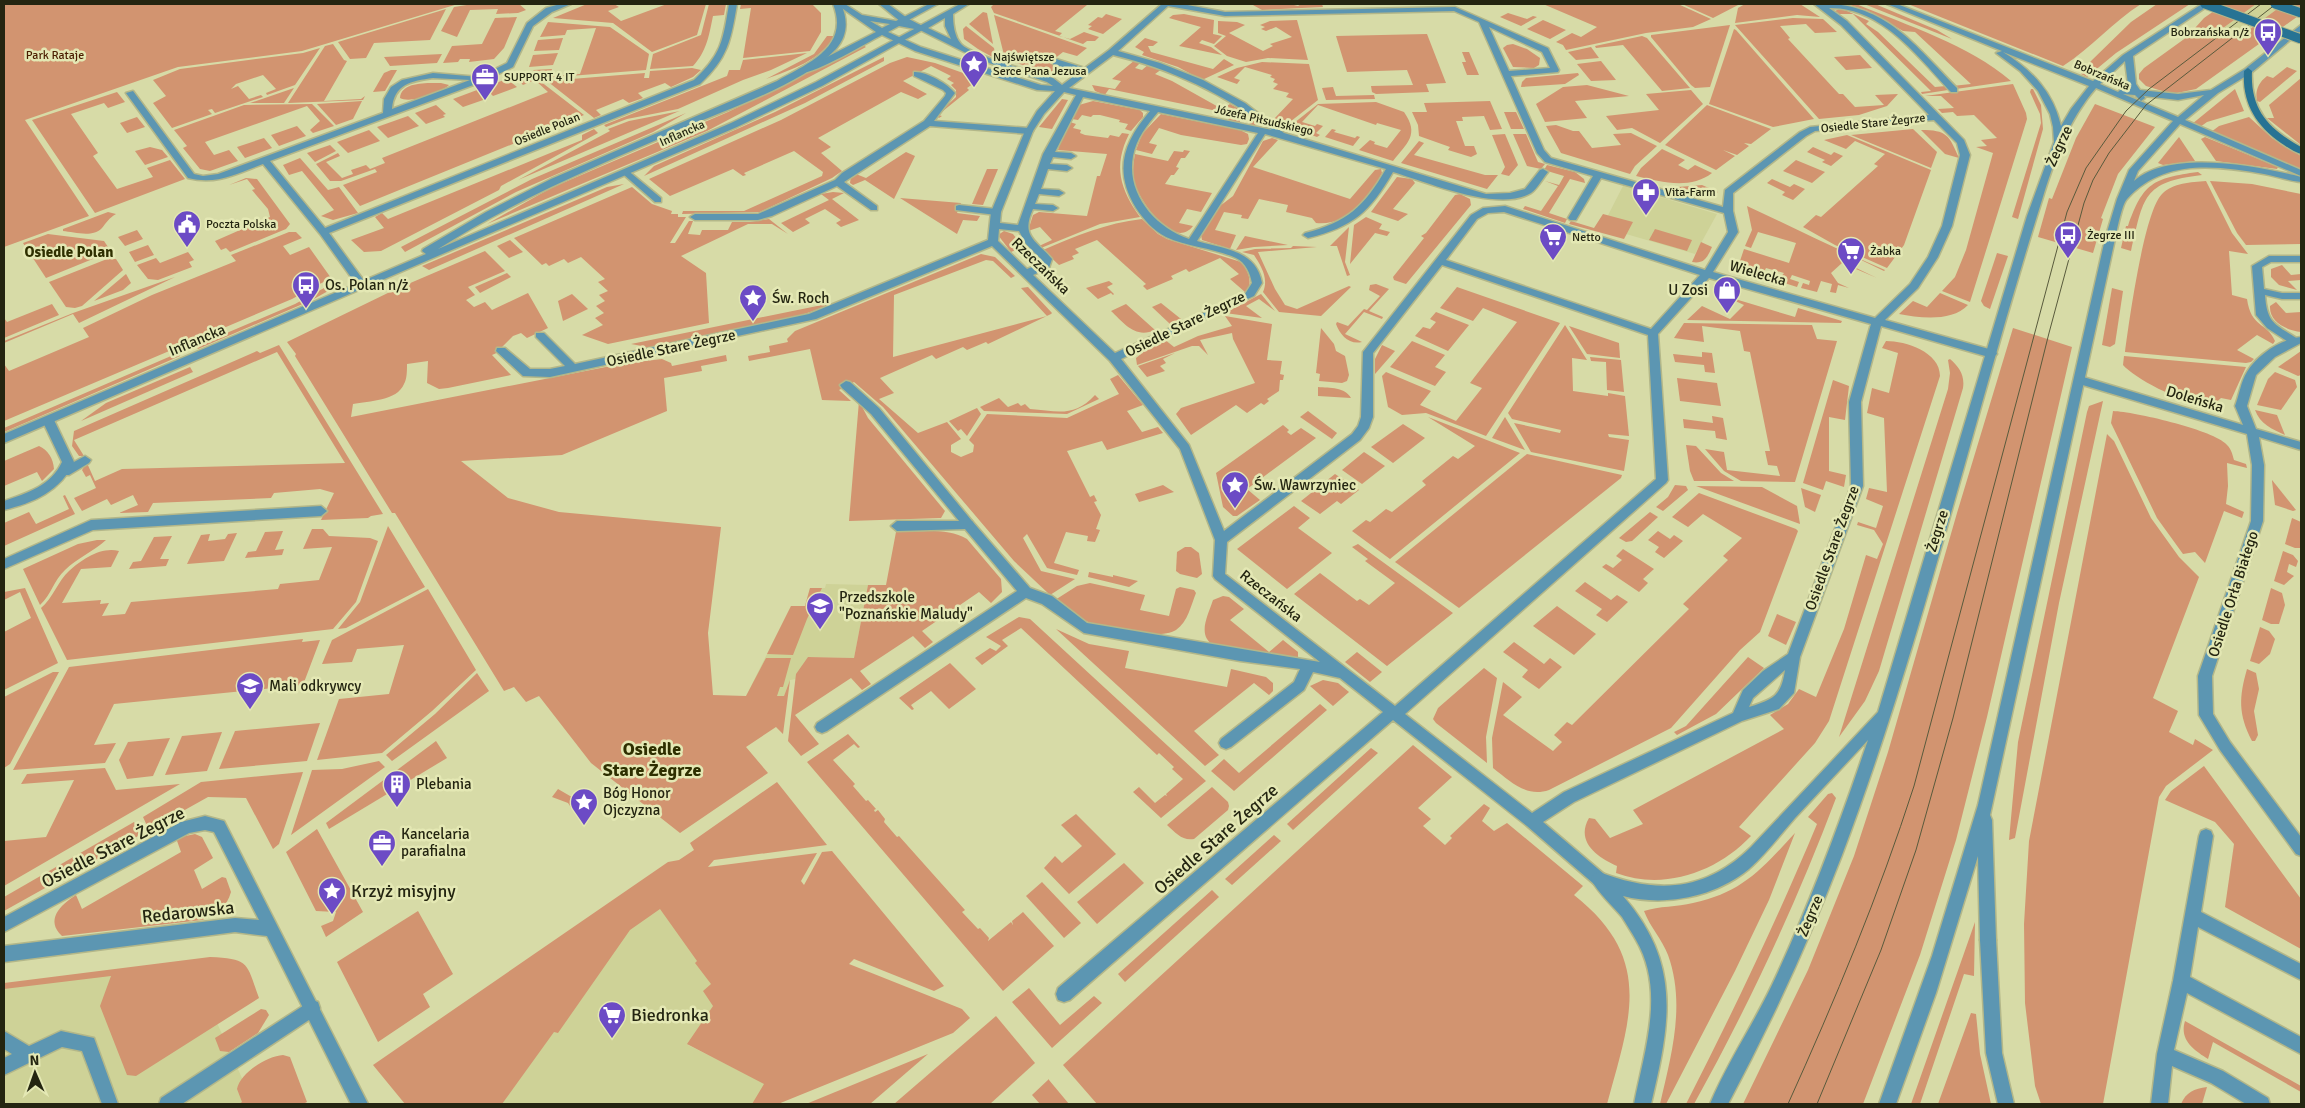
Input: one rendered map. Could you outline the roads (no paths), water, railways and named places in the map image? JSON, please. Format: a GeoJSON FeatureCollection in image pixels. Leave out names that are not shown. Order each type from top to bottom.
{"type":"FeatureCollection","features":[{"type":"Feature","properties":{"kind":"main road"},"geometry":{"type":"LineString","coordinates":[[2206,4],[2301,39]]}},
{"type":"Feature","properties":{"kind":"main road"},"geometry":{"type":"LineString","coordinates":[[2275,4],[2301,13]]}},
{"type":"Feature","properties":{"kind":"main road"},"geometry":{"type":"LineString","coordinates":[[2248,71],[2246,85],[2248,99],[2256,115],[2278,135],[2301,150]]}},
{"type":"Feature","properties":{"kind":"street"},"geometry":{"type":"LineString","coordinates":[[130,92],[191,176],[203,179],[220,177],[481,79],[510,65],[530,25],[549,10],[567,4]]}},
{"type":"Feature","properties":{"kind":"street","name":"Osiedle Polan"},"geometry":{"type":"LineString","coordinates":[[323,232],[697,82],[712,69],[722,55],[733,4]]}},
{"type":"Feature","properties":{"kind":"street"},"geometry":{"type":"LineString","coordinates":[[793,75],[828,51],[839,39],[843,19],[838,4]]}},
{"type":"Feature","properties":{"kind":"street","name":"Józefa Piłsudskiego"},"geometry":{"type":"LineString","coordinates":[[838,4],[882,32],[899,40],[971,67],[1040,88],[1062,88]]}},
{"type":"Feature","properties":{"kind":"street","name":"Józefa Piłsudskiego"},"geometry":{"type":"LineString","coordinates":[[882,4],[901,22]]}},
{"type":"Feature","properties":{"kind":"street","name":"Inflancka"},"geometry":{"type":"LineString","coordinates":[[402,268],[458,230],[536,189],[830,59],[934,4]]}},
{"type":"Feature","properties":{"kind":"street","name":"Inflancka"},"geometry":{"type":"LineString","coordinates":[[4,439],[761,113],[965,4]]}},
{"type":"Feature","properties":{"kind":"street","name":"Rzeczańska"},"geometry":{"type":"LineString","coordinates":[[1166,4],[1112,52],[1062,88],[1040,113],[1029,131],[996,212],[993,242],[1114,358],[1185,448],[1221,540],[1220,576],[1532,821],[1599,880]]}},
{"type":"Feature","properties":{"kind":"street"},"geometry":{"type":"LineString","coordinates":[[1170,4],[1225,14],[1455,10],[1545,50],[1555,70],[1505,74]]}},
{"type":"Feature","properties":{"kind":"street","name":"Bobrzańska"},"geometry":{"type":"LineString","coordinates":[[1891,4],[2095,85],[2301,173]]}},
{"type":"Feature","properties":{"kind":"street","name":"Żegrze"},"geometry":{"type":"LineString","coordinates":[[1719,1104],[1778,990],[1824,883],[1858,793],[1884,714],[1953,476],[1992,354],[2037,199],[2058,145],[2083,99],[2095,85],[2129,56],[2206,4]]}},
{"type":"Feature","properties":{"kind":"street","name":"Osiedle Stare Żegrze"},"geometry":{"type":"LineString","coordinates":[[1820,5],[1840,5],[1855,8],[1896,32],[1954,90]]}},
{"type":"Feature","properties":{"kind":"street","name":"Osiedle Stare Żegrze"},"geometry":{"type":"LineString","coordinates":[[1532,821],[1569,797],[1738,717],[1774,706],[1789,689],[1793,657],[1857,486],[1855,402],[1877,322],[1914,286],[1933,257],[1947,226],[1965,155],[1961,142],[1844,22],[1820,5]]}},
{"type":"Feature","properties":{"kind":"street","name":"Józefa Piłsudskiego"},"geometry":{"type":"LineString","coordinates":[[850,11],[864,16],[901,22],[922,28],[983,58],[1050,80],[1062,88],[1081,94],[1284,135],[1486,197],[1511,196],[1528,191],[1543,172]]}},
{"type":"Feature","properties":{"kind":"street"},"geometry":{"type":"LineString","coordinates":[[949,13],[949,26],[958,46]]}},
{"type":"Feature","properties":{"kind":"street"},"geometry":{"type":"LineString","coordinates":[[1482,21],[1540,151],[1548,160],[1598,176],[1728,211]]}},
{"type":"Feature","properties":{"kind":"street"},"geometry":{"type":"LineString","coordinates":[[1887,1104],[1918,1024],[1963,889],[1985,805],[2110,239],[2122,199],[2134,170],[2177,121],[2215,90],[2248,71],[2301,27]]}},
{"type":"Feature","properties":{"kind":"street"},"geometry":{"type":"LineString","coordinates":[[1976,39],[2024,70],[2042,89],[2055,115],[2058,128],[2058,145]]}},
{"type":"Feature","properties":{"kind":"street"},"geometry":{"type":"LineString","coordinates":[[1112,52],[1136,57],[1188,76],[1236,102],[1284,135]]}},
{"type":"Feature","properties":{"kind":"street"},"geometry":{"type":"LineString","coordinates":[[2129,56],[2132,84],[2137,94],[2160,112],[2177,121]]}},
{"type":"Feature","properties":{"kind":"street"},"geometry":{"type":"LineString","coordinates":[[1056,62],[1085,71]]}},
{"type":"Feature","properties":{"kind":"street"},"geometry":{"type":"LineString","coordinates":[[917,74],[946,88],[951,93],[945,102],[932,112],[928,123]]}},
{"type":"Feature","properties":{"kind":"street"},"geometry":{"type":"LineString","coordinates":[[387,114],[388,96],[394,88],[405,80],[452,76],[481,79]]}},
{"type":"Feature","properties":{"kind":"street"},"geometry":{"type":"LineString","coordinates":[[2095,85],[2137,94],[2178,97],[2194,96],[2215,90]]}},
{"type":"Feature","properties":{"kind":"street"},"geometry":{"type":"LineString","coordinates":[[1022,229],[1048,154],[1066,116],[1081,94]]}},
{"type":"Feature","properties":{"kind":"street","name":"Osiedle Stare Żegrze"},"geometry":{"type":"LineString","coordinates":[[1114,358],[1248,296],[1258,283],[1252,266],[1246,260],[1173,236],[1147,218],[1128,185],[1126,169],[1138,133],[1155,110]]}},
{"type":"Feature","properties":{"kind":"street","name":"Osiedle Stare Żegrze"},"geometry":{"type":"LineString","coordinates":[[1064,994],[1394,713],[1662,480],[1653,333],[1706,274],[1733,232],[1728,211],[1728,192],[1802,134],[1824,127],[1936,117]]}},
{"type":"Feature","properties":{"kind":"street"},"geometry":{"type":"LineString","coordinates":[[695,217],[758,217],[769,214],[838,182],[845,175],[928,123],[1011,127],[1029,131]]}},
{"type":"Feature","properties":{"kind":"street"},"geometry":{"type":"LineString","coordinates":[[1192,242],[1263,131]]}},
{"type":"Feature","properties":{"kind":"street"},"geometry":{"type":"LineString","coordinates":[[1048,154],[1071,156]]}},
{"type":"Feature","properties":{"kind":"street"},"geometry":{"type":"LineString","coordinates":[[265,161],[323,232],[362,285]]}},
{"type":"Feature","properties":{"kind":"street"},"geometry":{"type":"LineString","coordinates":[[1044,166],[1067,168]]}},
{"type":"Feature","properties":{"kind":"street"},"geometry":{"type":"LineString","coordinates":[[2122,199],[2142,180],[2165,170],[2192,167],[2244,168],[2301,180]]}},
{"type":"Feature","properties":{"kind":"street"},"geometry":{"type":"LineString","coordinates":[[1308,234],[1338,227],[1355,218],[1372,201],[1391,168]]}},
{"type":"Feature","properties":{"kind":"street"},"geometry":{"type":"LineString","coordinates":[[626,172],[658,200]]}},
{"type":"Feature","properties":{"kind":"street"},"geometry":{"type":"LineString","coordinates":[[1573,218],[1598,176]]}},
{"type":"Feature","properties":{"kind":"street"},"geometry":{"type":"LineString","coordinates":[[838,182],[874,208]]}},
{"type":"Feature","properties":{"kind":"street"},"geometry":{"type":"LineString","coordinates":[[1034,192],[1058,193]]}},
{"type":"Feature","properties":{"kind":"street"},"geometry":{"type":"LineString","coordinates":[[1030,206],[1054,208]]}},
{"type":"Feature","properties":{"kind":"street"},"geometry":{"type":"LineString","coordinates":[[959,208],[996,212]]}},
{"type":"Feature","properties":{"kind":"street","name":"Wielecka"},"geometry":{"type":"LineString","coordinates":[[1440,262],[1480,212],[1498,209],[1518,213],[1706,274],[1992,354]]}},
{"type":"Feature","properties":{"kind":"street"},"geometry":{"type":"LineString","coordinates":[[995,225],[1022,229],[1030,242],[1047,259],[1045,266],[1025,274]]}},
{"type":"Feature","properties":{"kind":"street","name":"Osiedle Stare Żegrze"},"geometry":{"type":"LineString","coordinates":[[501,351],[527,373],[550,373],[812,317],[993,242]]}},
{"type":"Feature","properties":{"kind":"street"},"geometry":{"type":"LineString","coordinates":[[2298,340],[2271,326],[2261,315],[2257,266],[2269,259],[2301,259]]}},
{"type":"Feature","properties":{"kind":"street"},"geometry":{"type":"LineString","coordinates":[[1221,540],[1356,437],[1365,426],[1368,415],[1365,369],[1368,352],[1440,262],[1653,333]]}},
{"type":"Feature","properties":{"kind":"street"},"geometry":{"type":"LineString","coordinates":[[2259,291],[2282,296],[2301,296]]}},
{"type":"Feature","properties":{"kind":"street"},"geometry":{"type":"LineString","coordinates":[[540,335],[573,368]]}},
{"type":"Feature","properties":{"kind":"street","name":"Osiedle Orła Białego"},"geometry":{"type":"LineString","coordinates":[[2298,340],[2271,354],[2251,374],[2241,406],[2252,432],[2258,465],[2257,521],[2205,676],[2206,715],[2226,746],[2301,848]]}},
{"type":"Feature","properties":{"kind":"street","name":"Doleńska"},"geometry":{"type":"LineString","coordinates":[[2080,380],[2301,446]]}},
{"type":"Feature","properties":{"kind":"street"},"geometry":{"type":"LineString","coordinates":[[846,385],[875,411],[1025,592],[1047,600],[1084,628],[1240,656],[1309,665],[1346,676]]}},
{"type":"Feature","properties":{"kind":"street"},"geometry":{"type":"LineString","coordinates":[[48,420],[68,462],[65,472]]}},
{"type":"Feature","properties":{"kind":"street"},"geometry":{"type":"LineString","coordinates":[[4,506],[51,487],[65,472],[85,460]]}},
{"type":"Feature","properties":{"kind":"street"},"geometry":{"type":"LineString","coordinates":[[4,564],[90,524],[321,510]]}},
{"type":"Feature","properties":{"kind":"street"},"geometry":{"type":"LineString","coordinates":[[897,526],[968,524]]}},
{"type":"Feature","properties":{"kind":"street"},"geometry":{"type":"LineString","coordinates":[[822,728],[1025,592]]}},
{"type":"Feature","properties":{"kind":"street"},"geometry":{"type":"LineString","coordinates":[[1738,717],[1748,694],[1768,675],[1793,657]]}},
{"type":"Feature","properties":{"kind":"street"},"geometry":{"type":"LineString","coordinates":[[1226,743],[1299,686],[1309,665]]}},
{"type":"Feature","properties":{"kind":"street"},"geometry":{"type":"LineString","coordinates":[[1599,880],[1617,888],[1636,892],[1671,892],[1714,882],[1734,871],[1750,857],[1884,714]]}},
{"type":"Feature","properties":{"kind":"street"},"geometry":{"type":"LineString","coordinates":[[1985,805],[1988,940],[1994,1053],[2006,1104]]}},
{"type":"Feature","properties":{"kind":"street","name":"Osiedle Stare Żegrze"},"geometry":{"type":"LineString","coordinates":[[4,926],[186,827],[205,822],[220,826],[272,929]]}},
{"type":"Feature","properties":{"kind":"street"},"geometry":{"type":"LineString","coordinates":[[2160,1104],[2164,1054],[2181,981],[2206,836]]}},
{"type":"Feature","properties":{"kind":"street"},"geometry":{"type":"LineString","coordinates":[[1599,880],[1618,900],[1637,926],[1650,952],[1658,977],[1659,1031],[1642,1104]]}},
{"type":"Feature","properties":{"kind":"street"},"geometry":{"type":"LineString","coordinates":[[2193,916],[2301,972]]}},
{"type":"Feature","properties":{"kind":"street","name":"Redarowska"},"geometry":{"type":"LineString","coordinates":[[4,954],[235,925],[272,929]]}},
{"type":"Feature","properties":{"kind":"street"},"geometry":{"type":"LineString","coordinates":[[272,929],[360,1104]]}},
{"type":"Feature","properties":{"kind":"street"},"geometry":{"type":"LineString","coordinates":[[2181,981],[2301,1046]]}},
{"type":"Feature","properties":{"kind":"street"},"geometry":{"type":"LineString","coordinates":[[167,1104],[312,1008]]}},
{"type":"Feature","properties":{"kind":"street"},"geometry":{"type":"LineString","coordinates":[[4,1067],[26,1054],[61,1038],[88,1044],[110,1104]]}},
{"type":"Feature","properties":{"kind":"street"},"geometry":{"type":"LineString","coordinates":[[4,1039],[26,1054]]}},
{"type":"Feature","properties":{"kind":"street"},"geometry":{"type":"LineString","coordinates":[[2164,1054],[2217,1077],[2262,1104]]}},
{"type":"Feature","properties":{"kind":"tram line"},"geometry":{"type":"LineString","coordinates":[[1788,1104],[1856,947],[1914,786],[2067,212],[2086,168],[2126,111],[2149,89],[2261,4]]}},
{"type":"Feature","properties":{"kind":"tram line"},"geometry":{"type":"LineString","coordinates":[[1817,1104],[1881,950],[1916,850],[1953,718],[2049,333],[2084,203],[2093,180],[2109,153],[2146,105],[2276,4]]}},
{"type":"Feature","properties":{"kind":"place","name":"Bobrzańska n/ż"},"geometry":{"type":"Point","coordinates":[2268,56]}},
{"type":"Feature","properties":{"kind":"place","name":"Najświętsze Serce Pana Jezusa"},"geometry":{"type":"Point","coordinates":[974,88]}},
{"type":"Feature","properties":{"kind":"place","name":"SUPPORT 4 IT"},"geometry":{"type":"Point","coordinates":[485,101]}},
{"type":"Feature","properties":{"kind":"place","name":"Vita-Farm"},"geometry":{"type":"Point","coordinates":[1646,216]}},
{"type":"Feature","properties":{"kind":"place","name":"Poczta Polska"},"geometry":{"type":"Point","coordinates":[187,248]}},
{"type":"Feature","properties":{"kind":"place","name":"Żegrze III"},"geometry":{"type":"Point","coordinates":[2068,259]}},
{"type":"Feature","properties":{"kind":"place","name":"Netto"},"geometry":{"type":"Point","coordinates":[1553,261]}},
{"type":"Feature","properties":{"kind":"place","name":"Żabka"},"geometry":{"type":"Point","coordinates":[1851,275]}},
{"type":"Feature","properties":{"kind":"place","name":"Os. Polan n/ż"},"geometry":{"type":"Point","coordinates":[306,309]}},
{"type":"Feature","properties":{"kind":"place","name":"U Zosi"},"geometry":{"type":"Point","coordinates":[1727,314]}},
{"type":"Feature","properties":{"kind":"place","name":"Św. Roch"},"geometry":{"type":"Point","coordinates":[753,322]}},
{"type":"Feature","properties":{"kind":"place","name":"Św. Wawrzyniec"},"geometry":{"type":"Point","coordinates":[1235,509]}},
{"type":"Feature","properties":{"kind":"place","name":"Przedszkole \"Poznańskie Maludy\""},"geometry":{"type":"Point","coordinates":[820,630]}},
{"type":"Feature","properties":{"kind":"place","name":"Mali odkrywcy"},"geometry":{"type":"Point","coordinates":[250,710]}},
{"type":"Feature","properties":{"kind":"place","name":"Plebania"},"geometry":{"type":"Point","coordinates":[397,808]}},
{"type":"Feature","properties":{"kind":"place","name":"Bóg Honor Ojczyzna"},"geometry":{"type":"Point","coordinates":[584,826]}},
{"type":"Feature","properties":{"kind":"place","name":"Kancelaria parafialna"},"geometry":{"type":"Point","coordinates":[382,867]}},
{"type":"Feature","properties":{"kind":"place","name":"Krzyż misyjny"},"geometry":{"type":"Point","coordinates":[332,915]}},
{"type":"Feature","properties":{"kind":"place","name":"Biedronka"},"geometry":{"type":"Point","coordinates":[612,1039]}},
{"type":"Feature","properties":{"kind":"district","name":"Osiedle Polan"},"geometry":{"type":"Point","coordinates":[69,252]}},
{"type":"Feature","properties":{"kind":"district","name":"Osiedle Stare Żegrze"},"geometry":{"type":"Point","coordinates":[652,760]}},
{"type":"Feature","properties":{"kind":"park label","name":"Park Rataje"},"geometry":{"type":"Point","coordinates":[55,55]}}]}
